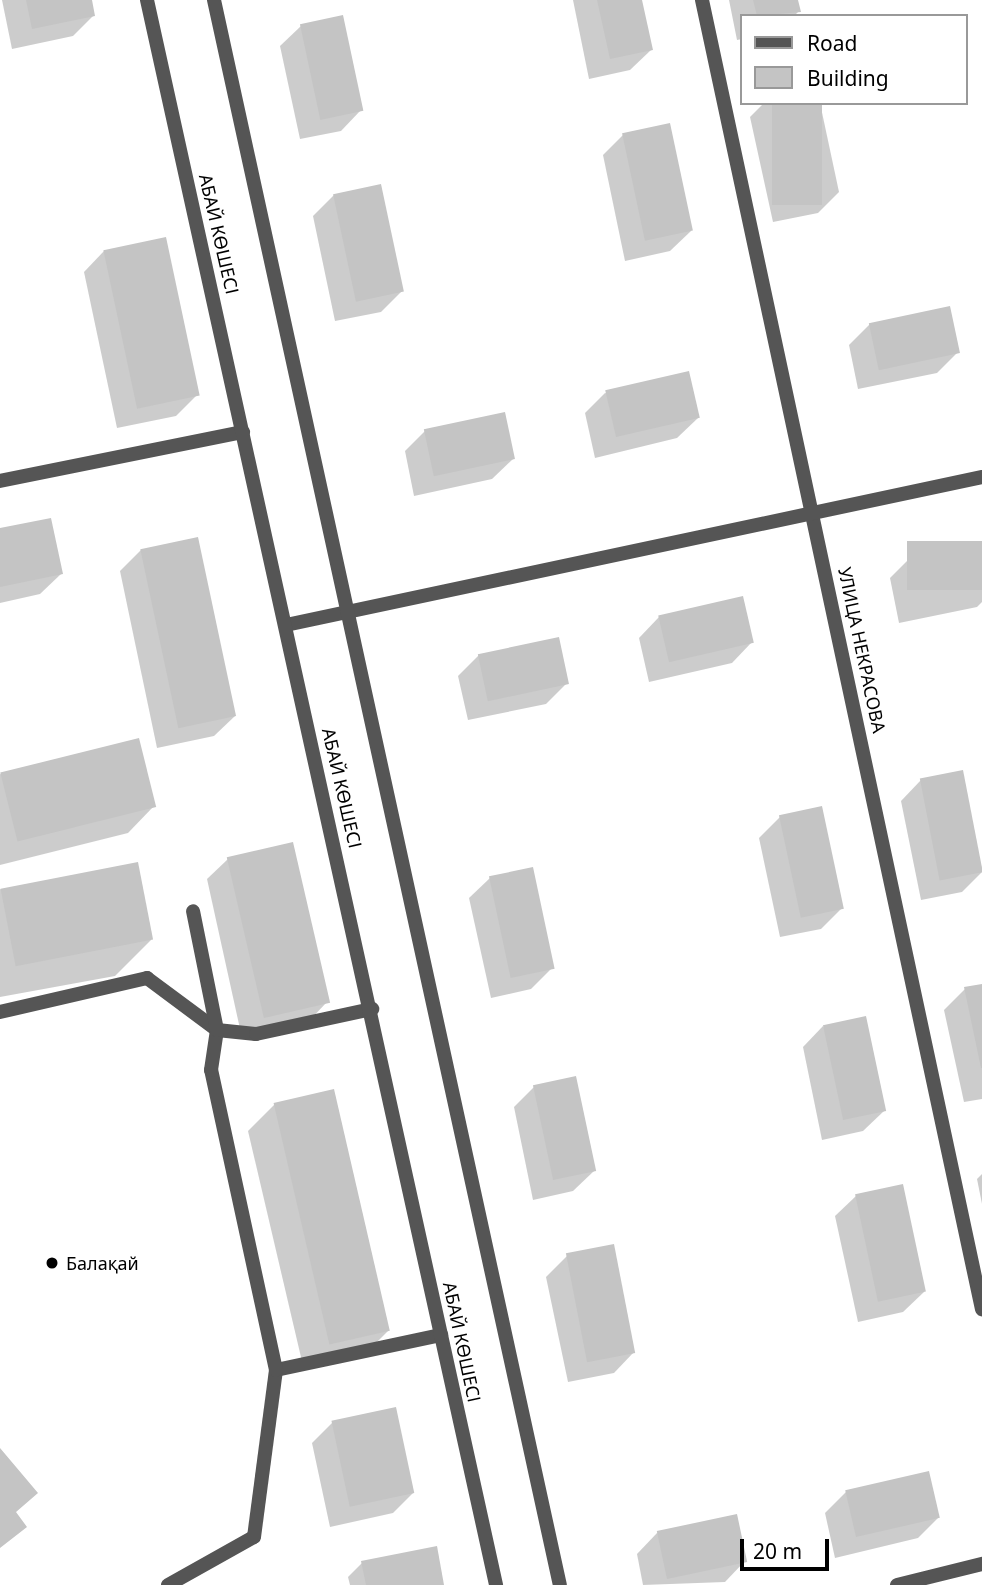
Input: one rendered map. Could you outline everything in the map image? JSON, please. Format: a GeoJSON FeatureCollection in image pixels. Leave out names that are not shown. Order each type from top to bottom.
{"type":"FeatureCollection","features":[{"type":"Feature","properties":{"kind":"street","name":"АБАЙ КӨШЕСІ"},"geometry":{"type":"LineString","coordinates":[[147,0],[372,1009],[496,1585]]}},
{"type":"Feature","properties":{"kind":"street"},"geometry":{"type":"LineString","coordinates":[[214,0],[560,1585]]}},
{"type":"Feature","properties":{"kind":"street","name":"УЛИЦА НЕКРАСОВА"},"geometry":{"type":"LineString","coordinates":[[702,0],[982,1310]]}},
{"type":"Feature","properties":{"kind":"street"},"geometry":{"type":"LineString","coordinates":[[0,481],[243,432]]}},
{"type":"Feature","properties":{"kind":"street"},"geometry":{"type":"LineString","coordinates":[[286,625],[982,477]]}},
{"type":"Feature","properties":{"kind":"street"},"geometry":{"type":"LineString","coordinates":[[168,1585],[254,1537],[276,1370],[211,1070],[216,1030],[193,911]]}},
{"type":"Feature","properties":{"kind":"street"},"geometry":{"type":"LineString","coordinates":[[0,1012],[147,978],[216,1030],[256,1034],[372,1009]]}},
{"type":"Feature","properties":{"kind":"street"},"geometry":{"type":"LineString","coordinates":[[276,1370],[441,1335]]}},
{"type":"Feature","properties":{"kind":"street"},"geometry":{"type":"LineString","coordinates":[[897,1585],[982,1564]]}},
{"type":"Feature","properties":{"kind":"building"},"geometry":{"type":"Polygon","coordinates":[[[26,0],[92,0],[95,16],[32,29],[26,0]]]}},
{"type":"Feature","properties":{"kind":"building"},"geometry":{"type":"Polygon","coordinates":[[[597,0],[642,0],[653,50],[610,59],[597,0]]]}},
{"type":"Feature","properties":{"kind":"building"},"geometry":{"type":"Polygon","coordinates":[[[753,0],[798,0],[801,12],[779,14],[756,14],[753,0]]]}},
{"type":"Feature","properties":{"kind":"building"},"geometry":{"type":"Polygon","coordinates":[[[343,15],[363,111],[320,120],[300,24],[343,15]]]}},
{"type":"Feature","properties":{"kind":"building"},"geometry":{"type":"Polygon","coordinates":[[[772,105],[822,105],[822,205],[772,205],[772,105]]]}},
{"type":"Feature","properties":{"kind":"building"},"geometry":{"type":"Polygon","coordinates":[[[670,123],[693,231],[645,241],[622,133],[670,123]]]}},
{"type":"Feature","properties":{"kind":"building"},"geometry":{"type":"Polygon","coordinates":[[[381,184],[404,292],[356,302],[333,194],[381,184]]]}},
{"type":"Feature","properties":{"kind":"building"},"geometry":{"type":"Polygon","coordinates":[[[166,237],[200,395],[137,409],[103,250],[166,237]]]}},
{"type":"Feature","properties":{"kind":"building"},"geometry":{"type":"Polygon","coordinates":[[[950,306],[960,353],[879,370],[869,323],[950,306]]]}},
{"type":"Feature","properties":{"kind":"building"},"geometry":{"type":"Polygon","coordinates":[[[689,371],[700,418],[616,437],[605,390],[689,371]]]}},
{"type":"Feature","properties":{"kind":"building"},"geometry":{"type":"Polygon","coordinates":[[[505,412],[515,459],[434,476],[424,429],[505,412]]]}},
{"type":"Feature","properties":{"kind":"building"},"geometry":{"type":"Polygon","coordinates":[[[51,518],[63,574],[0,587],[0,528],[51,518]]]}},
{"type":"Feature","properties":{"kind":"building"},"geometry":{"type":"Polygon","coordinates":[[[198,537],[236,716],[178,728],[140,549],[198,537]]]}},
{"type":"Feature","properties":{"kind":"building"},"geometry":{"type":"Polygon","coordinates":[[[907,541],[982,541],[982,590],[907,590],[907,541]]]}},
{"type":"Feature","properties":{"kind":"building"},"geometry":{"type":"Polygon","coordinates":[[[743,596],[754,643],[669,662],[658,616],[743,596]]]}},
{"type":"Feature","properties":{"kind":"building"},"geometry":{"type":"Polygon","coordinates":[[[559,637],[569,684],[488,701],[478,654],[559,637]]]}},
{"type":"Feature","properties":{"kind":"building"},"geometry":{"type":"Polygon","coordinates":[[[139,738],[156,807],[17,841],[0,773],[139,738]]]}},
{"type":"Feature","properties":{"kind":"building"},"geometry":{"type":"Polygon","coordinates":[[[963,770],[982,872],[940,880],[920,778],[963,770]]]}},
{"type":"Feature","properties":{"kind":"building"},"geometry":{"type":"Polygon","coordinates":[[[822,806],[844,909],[801,918],[779,815],[822,806]]]}},
{"type":"Feature","properties":{"kind":"building"},"geometry":{"type":"Polygon","coordinates":[[[293,842],[330,1003],[264,1018],[227,857],[293,842]]]}},
{"type":"Feature","properties":{"kind":"building"},"geometry":{"type":"Polygon","coordinates":[[[138,862],[153,940],[16,966],[1,889],[138,862]]]}},
{"type":"Feature","properties":{"kind":"building"},"geometry":{"type":"Polygon","coordinates":[[[533,867],[555,969],[511,978],[489,876],[533,867]]]}},
{"type":"Feature","properties":{"kind":"building"},"geometry":{"type":"Polygon","coordinates":[[[982,984],[982,1068],[981,1068],[964,987],[982,984]]]}},
{"type":"Feature","properties":{"kind":"building"},"geometry":{"type":"Polygon","coordinates":[[[866,1016],[886,1111],[843,1120],[823,1025],[866,1016]]]}},
{"type":"Feature","properties":{"kind":"building"},"geometry":{"type":"Polygon","coordinates":[[[576,1076],[596,1171],[553,1180],[533,1085],[576,1076]]]}},
{"type":"Feature","properties":{"kind":"building"},"geometry":{"type":"Polygon","coordinates":[[[334,1089],[390,1331],[329,1345],[274,1103],[334,1089]]]}},
{"type":"Feature","properties":{"kind":"building"},"geometry":{"type":"Polygon","coordinates":[[[903,1184],[926,1292],[878,1302],[855,1194],[903,1184]]]}},
{"type":"Feature","properties":{"kind":"building"},"geometry":{"type":"Polygon","coordinates":[[[614,1244],[635,1353],[587,1362],[566,1253],[614,1244]]]}},
{"type":"Feature","properties":{"kind":"building"},"geometry":{"type":"Polygon","coordinates":[[[396,1407],[414,1493],[350,1507],[331,1421],[396,1407]]]}},
{"type":"Feature","properties":{"kind":"building"},"geometry":{"type":"Polygon","coordinates":[[[0,1448],[38,1493],[16,1512],[27,1527],[0,1548],[0,1448]]]}},
{"type":"Feature","properties":{"kind":"building"},"geometry":{"type":"Polygon","coordinates":[[[929,1471],[940,1518],[856,1537],[845,1490],[929,1471]]]}},
{"type":"Feature","properties":{"kind":"building"},"geometry":{"type":"Polygon","coordinates":[[[737,1514],[747,1562],[667,1579],[657,1531],[737,1514]]]}},
{"type":"Feature","properties":{"kind":"building"},"geometry":{"type":"Polygon","coordinates":[[[437,1546],[444,1585],[366,1585],[361,1561],[437,1546]]]}},
{"type":"Feature","properties":{"kind":"place","name":"Балақай"},"geometry":{"type":"Point","coordinates":[52,1263]}}]}
